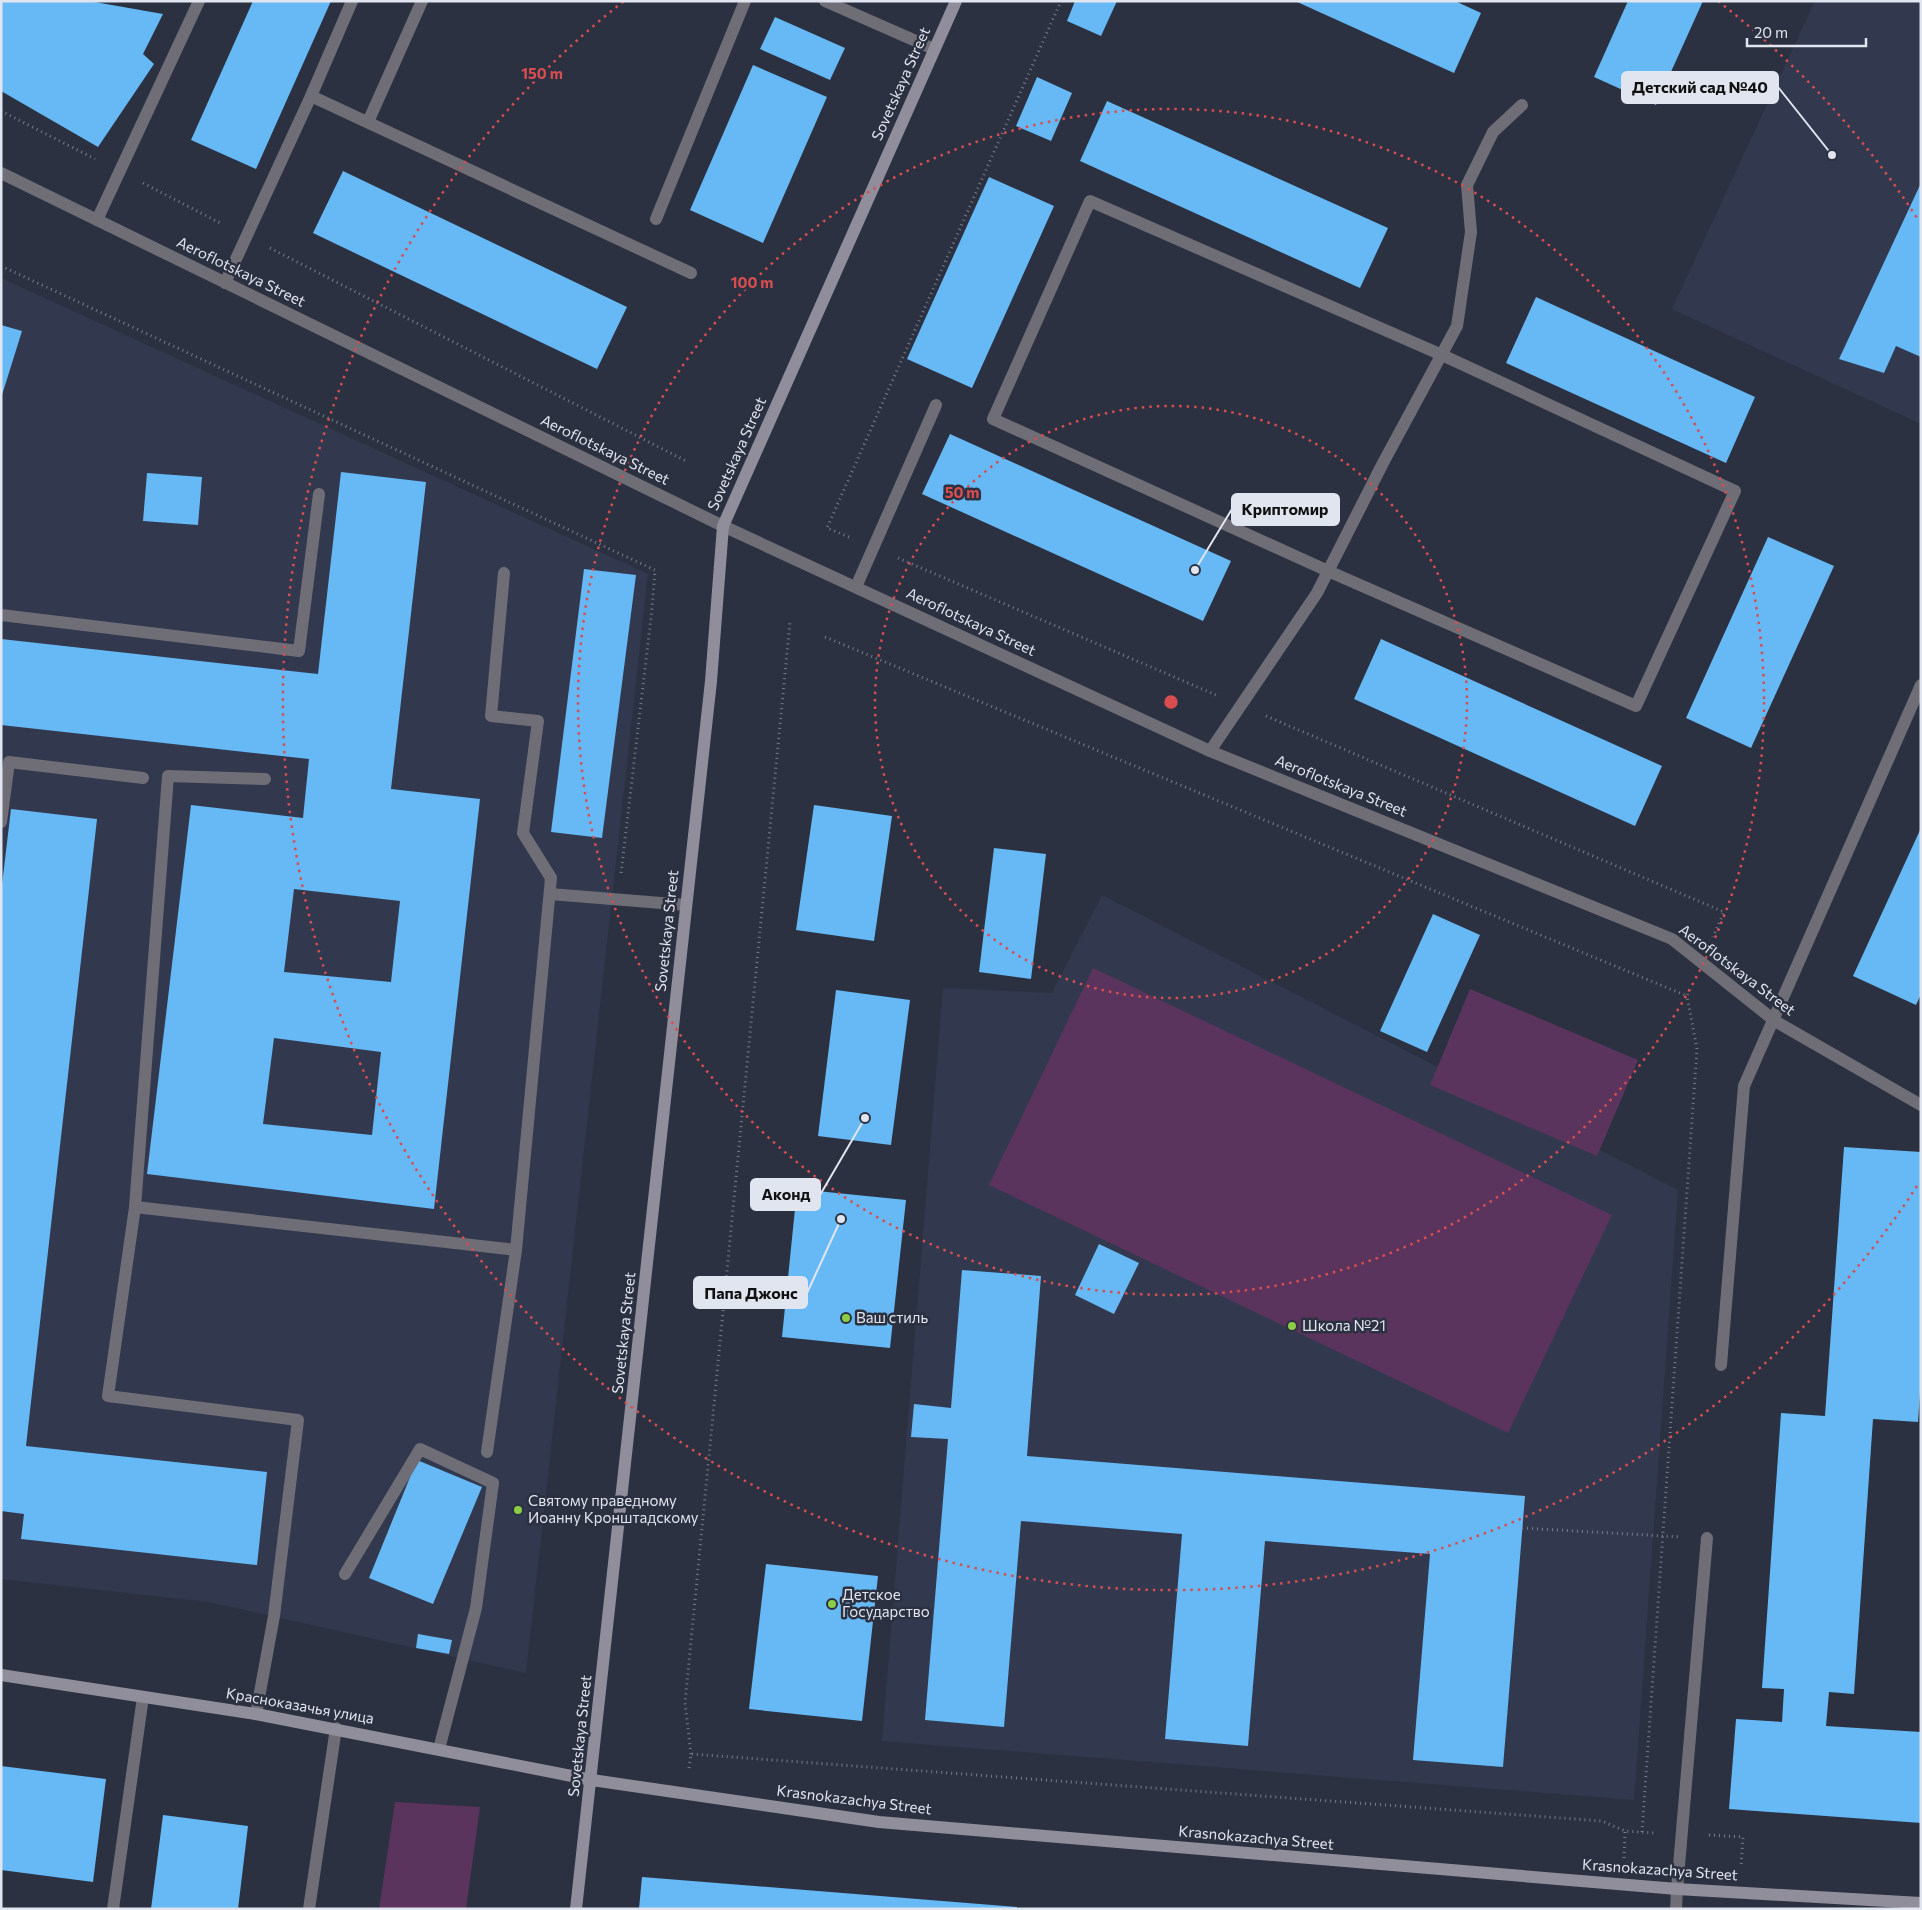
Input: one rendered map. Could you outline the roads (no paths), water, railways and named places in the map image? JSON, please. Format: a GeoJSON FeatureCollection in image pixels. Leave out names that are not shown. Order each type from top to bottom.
{"type":"FeatureCollection","features":[{"type":"Feature","properties":{"kind":"main road","name":"Sovetskaya Street"},"geometry":{"type":"LineString","coordinates":[[576,1909],[592,1780],[711,681],[723,526],[956,1]]}},
{"type":"Feature","properties":{"kind":"main road","name":"Красноказачья улица"},"geometry":{"type":"LineString","coordinates":[[1,1676],[256,1714],[336,1728],[592,1780]]}},
{"type":"Feature","properties":{"kind":"main road","name":"Krasnokazachya Street"},"geometry":{"type":"LineString","coordinates":[[592,1780],[880,1822],[1677,1889],[1921,1903]]}},
{"type":"Feature","properties":{"kind":"street"},"geometry":{"type":"LineString","coordinates":[[97,220],[199,1]]}},
{"type":"Feature","properties":{"kind":"street"},"geometry":{"type":"LineString","coordinates":[[225,283],[311,96],[352,1]]}},
{"type":"Feature","properties":{"kind":"street"},"geometry":{"type":"LineString","coordinates":[[368,122],[422,1]]}},
{"type":"Feature","properties":{"kind":"street"},"geometry":{"type":"LineString","coordinates":[[656,219],[745,1]]}},
{"type":"Feature","properties":{"kind":"street"},"geometry":{"type":"LineString","coordinates":[[825,1],[934,49]]}},
{"type":"Feature","properties":{"kind":"street"},"geometry":{"type":"LineString","coordinates":[[311,96],[691,273]]}},
{"type":"Feature","properties":{"kind":"street"},"geometry":{"type":"LineString","coordinates":[[1210,751],[1317,593],[1383,463],[1457,326],[1471,232],[1467,185],[1493,132],[1522,105]]}},
{"type":"Feature","properties":{"kind":"street","name":"Aeroflotskaya Street"},"geometry":{"type":"LineString","coordinates":[[1,173],[723,526],[1210,751],[1672,939],[1775,1021],[1921,1105]]}},
{"type":"Feature","properties":{"kind":"street"},"geometry":{"type":"LineString","coordinates":[[1090,201],[1442,355],[1736,491],[1636,706],[1328,571],[993,419],[1090,201]]}},
{"type":"Feature","properties":{"kind":"street"},"geometry":{"type":"LineString","coordinates":[[856,587],[936,406]]}},
{"type":"Feature","properties":{"kind":"street"},"geometry":{"type":"LineString","coordinates":[[1,615],[299,651],[319,494]]}},
{"type":"Feature","properties":{"kind":"street"},"geometry":{"type":"LineString","coordinates":[[487,1452],[516,1250],[551,878],[523,833],[538,721],[491,716],[504,573]]}},
{"type":"Feature","properties":{"kind":"street"},"geometry":{"type":"LineString","coordinates":[[1721,1365],[1744,1086],[1775,1021],[1921,685]]}},
{"type":"Feature","properties":{"kind":"street"},"geometry":{"type":"LineString","coordinates":[[1,822],[5,761],[143,778]]}},
{"type":"Feature","properties":{"kind":"street"},"geometry":{"type":"LineString","coordinates":[[256,1714],[274,1616],[298,1420],[108,1396],[135,1207],[168,776],[265,779]]}},
{"type":"Feature","properties":{"kind":"street"},"geometry":{"type":"LineString","coordinates":[[550,894],[686,906]]}},
{"type":"Feature","properties":{"kind":"street"},"geometry":{"type":"LineString","coordinates":[[135,1207],[516,1250]]}},
{"type":"Feature","properties":{"kind":"street"},"geometry":{"type":"LineString","coordinates":[[345,1574],[420,1449],[493,1482],[476,1608],[439,1749]]}},
{"type":"Feature","properties":{"kind":"street"},"geometry":{"type":"LineString","coordinates":[[1676,1909],[1706,1538]]}},
{"type":"Feature","properties":{"kind":"street"},"geometry":{"type":"LineString","coordinates":[[113,1909],[143,1697]]}},
{"type":"Feature","properties":{"kind":"street"},"geometry":{"type":"LineString","coordinates":[[309,1909],[336,1728]]}},
{"type":"Feature","properties":{"kind":"place","name":"Детский сад №40"},"geometry":{"type":"Point","coordinates":[1832,155]}},
{"type":"Feature","properties":{"kind":"place","name":"Криптомир"},"geometry":{"type":"Point","coordinates":[1195,570]}},
{"type":"Feature","properties":{"kind":"place","name":"Аконд"},"geometry":{"type":"Point","coordinates":[865,1118]}},
{"type":"Feature","properties":{"kind":"place","name":"Папа Джонс"},"geometry":{"type":"Point","coordinates":[841,1219]}},
{"type":"Feature","properties":{"kind":"place","name":"Ваш стиль"},"geometry":{"type":"Point","coordinates":[846,1318]}},
{"type":"Feature","properties":{"kind":"place","name":"Школа №21"},"geometry":{"type":"Point","coordinates":[1292,1326]}},
{"type":"Feature","properties":{"kind":"place","name":"Святому праведному Иоанну Кронштадскому"},"geometry":{"type":"Point","coordinates":[518,1510]}},
{"type":"Feature","properties":{"kind":"place","name":"Детское Государство"},"geometry":{"type":"Point","coordinates":[832,1604]}}]}
